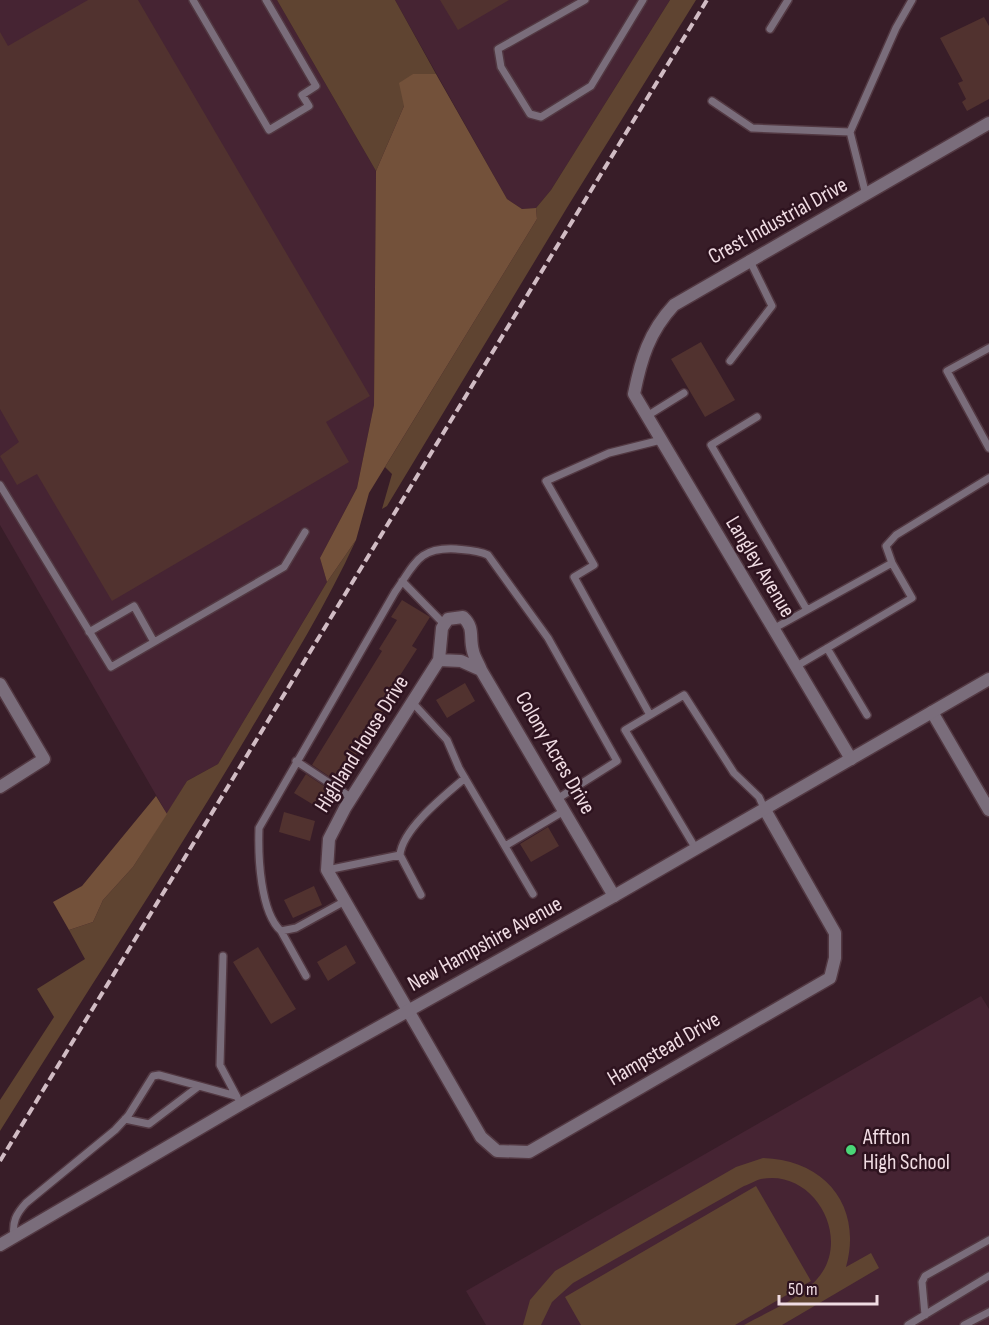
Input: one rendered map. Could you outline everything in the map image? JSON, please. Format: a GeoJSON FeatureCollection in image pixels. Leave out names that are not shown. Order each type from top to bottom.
{"type":"FeatureCollection","features":[{"type":"Feature","properties":{"kind":"street","name":"Crest Industrial Drive"},"geometry":{"type":"LineString","coordinates":[[634,394],[646,345],[659,321],[674,305],[749,259],[867,195],[989,123]]}},
{"type":"Feature","properties":{"kind":"street","name":"Langley Avenue"},"geometry":{"type":"LineString","coordinates":[[634,394],[851,759]]}},
{"type":"Feature","properties":{"kind":"street","name":"Colony Acres Drive"},"geometry":{"type":"LineString","coordinates":[[443,623],[456,616],[463,617],[468,622],[472,631],[472,649],[481,670],[614,896]]}},
{"type":"Feature","properties":{"kind":"street"},"geometry":{"type":"LineString","coordinates":[[443,623],[439,660],[461,661],[481,670]]}},
{"type":"Feature","properties":{"kind":"street","name":"Highland House Drive"},"geometry":{"type":"LineString","coordinates":[[327,870],[329,839],[352,798],[439,660]]}},
{"type":"Feature","properties":{"kind":"street","name":"New Hampshire Avenue"},"geometry":{"type":"LineString","coordinates":[[0,1245],[239,1100],[409,1010],[614,896],[989,680]]}},
{"type":"Feature","properties":{"kind":"street"},"geometry":{"type":"LineString","coordinates":[[0,684],[44,759],[0,787]]}},
{"type":"Feature","properties":{"kind":"street"},"geometry":{"type":"LineString","coordinates":[[932,712],[989,810]]}},
{"type":"Feature","properties":{"kind":"street","name":"Hampstead Drive"},"geometry":{"type":"LineString","coordinates":[[409,1010],[481,1137],[497,1151],[529,1152],[830,978],[835,958],[835,933],[765,810]]}},
{"type":"Feature","properties":{"kind":"street"},"geometry":{"type":"LineString","coordinates":[[327,870],[409,1010]]}},
{"type":"Feature","properties":{"kind":"lane"},"geometry":{"type":"LineString","coordinates":[[193,0],[269,130],[309,106],[302,95],[316,86],[266,0]]}},
{"type":"Feature","properties":{"kind":"lane"},"geometry":{"type":"LineString","coordinates":[[585,0],[498,49],[501,67],[530,114],[541,117],[591,86],[644,0]]}},
{"type":"Feature","properties":{"kind":"lane"},"geometry":{"type":"LineString","coordinates":[[771,29],[789,0]]}},
{"type":"Feature","properties":{"kind":"lane"},"geometry":{"type":"LineString","coordinates":[[867,195],[850,132],[896,28],[912,0]]}},
{"type":"Feature","properties":{"kind":"lane"},"geometry":{"type":"LineString","coordinates":[[712,101],[752,129],[850,132]]}},
{"type":"Feature","properties":{"kind":"lane"},"geometry":{"type":"LineString","coordinates":[[730,361],[772,306],[749,259]]}},
{"type":"Feature","properties":{"kind":"lane"},"geometry":{"type":"LineString","coordinates":[[989,348],[947,370],[989,448]]}},
{"type":"Feature","properties":{"kind":"lane"},"geometry":{"type":"LineString","coordinates":[[647,416],[684,393]]}},
{"type":"Feature","properties":{"kind":"lane"},"geometry":{"type":"LineString","coordinates":[[758,417],[711,445],[807,610]]}},
{"type":"Feature","properties":{"kind":"lane"},"geometry":{"type":"LineString","coordinates":[[650,715],[574,577],[594,565],[546,481],[609,453],[661,440]]}},
{"type":"Feature","properties":{"kind":"lane"},"geometry":{"type":"LineString","coordinates":[[795,668],[912,598],[892,563],[886,546],[896,535],[989,478]]}},
{"type":"Feature","properties":{"kind":"lane"},"geometry":{"type":"LineString","coordinates":[[0,485],[111,667],[284,567],[305,532]]}},
{"type":"Feature","properties":{"kind":"lane"},"geometry":{"type":"LineString","coordinates":[[306,976],[281,931],[271,920],[258,857],[259,828],[402,581],[421,556],[429,550],[480,551],[488,555],[548,638],[617,761],[557,799]]}},
{"type":"Feature","properties":{"kind":"lane"},"geometry":{"type":"LineString","coordinates":[[773,629],[892,563]]}},
{"type":"Feature","properties":{"kind":"lane"},"geometry":{"type":"LineString","coordinates":[[402,581],[443,623]]}},
{"type":"Feature","properties":{"kind":"lane"},"geometry":{"type":"LineString","coordinates":[[89,632],[134,606],[154,642]]}},
{"type":"Feature","properties":{"kind":"lane"},"geometry":{"type":"LineString","coordinates":[[827,648],[867,715]]}},
{"type":"Feature","properties":{"kind":"lane"},"geometry":{"type":"LineString","coordinates":[[696,850],[625,730],[684,695],[734,773],[759,797],[765,810]]}},
{"type":"Feature","properties":{"kind":"lane"},"geometry":{"type":"LineString","coordinates":[[412,702],[447,740],[465,778],[533,894]]}},
{"type":"Feature","properties":{"kind":"lane"},"geometry":{"type":"LineString","coordinates":[[296,761],[352,798]]}},
{"type":"Feature","properties":{"kind":"lane"},"geometry":{"type":"LineString","coordinates":[[422,895],[400,855],[400,848],[423,816],[465,778]]}},
{"type":"Feature","properties":{"kind":"lane"},"geometry":{"type":"LineString","coordinates":[[505,846],[564,811]]}},
{"type":"Feature","properties":{"kind":"lane"},"geometry":{"type":"LineString","coordinates":[[327,870],[350,868],[400,855]]}},
{"type":"Feature","properties":{"kind":"lane"},"geometry":{"type":"LineString","coordinates":[[281,931],[296,928],[345,901]]}},
{"type":"Feature","properties":{"kind":"lane"},"geometry":{"type":"LineString","coordinates":[[223,956],[220,1065],[239,1100]]}},
{"type":"Feature","properties":{"kind":"lane"},"geometry":{"type":"LineString","coordinates":[[14,1237],[13,1226],[16,1214],[125,1119],[155,1075],[199,1086],[239,1100]]}},
{"type":"Feature","properties":{"kind":"lane"},"geometry":{"type":"LineString","coordinates":[[125,1119],[149,1124],[199,1086]]}},
{"type":"Feature","properties":{"kind":"lane"},"geometry":{"type":"LineString","coordinates":[[925,1315],[922,1282],[925,1276],[989,1240]]}},
{"type":"Feature","properties":{"kind":"lane"},"geometry":{"type":"LineString","coordinates":[[908,1325],[989,1276]]}},
{"type":"Feature","properties":{"kind":"lane"},"geometry":{"type":"LineString","coordinates":[[964,1325],[989,1312]]}},
{"type":"Feature","properties":{"kind":"shaded area"},"geometry":{"type":"Polygon","coordinates":[[[0,0],[277,0],[376,171],[374,405],[357,488],[320,558],[327,582],[218,764],[187,781],[167,814],[0,525],[0,0]]]}},
{"type":"Feature","properties":{"kind":"shaded area"},"geometry":{"type":"Polygon","coordinates":[[[277,0],[395,0],[436,74],[413,74],[404,106],[376,171],[277,0]]]}},
{"type":"Feature","properties":{"kind":"shaded area"},"geometry":{"type":"Polygon","coordinates":[[[395,0],[670,0],[551,190],[536,208],[522,209],[507,199],[395,0]]]}},
{"type":"Feature","properties":{"kind":"shaded area"},"geometry":{"type":"Polygon","coordinates":[[[670,0],[696,0],[568,206],[387,506],[382,509],[392,474],[385,467],[537,219],[536,208],[551,190],[670,0]]]}},
{"type":"Feature","properties":{"kind":"shaded area"},"geometry":{"type":"Polygon","coordinates":[[[413,74],[436,74],[507,199],[522,209],[536,208],[537,219],[369,493],[356,540],[327,582],[320,558],[357,488],[374,405],[376,171],[404,106],[399,83],[413,74]]]}},
{"type":"Feature","properties":{"kind":"shaded area"},"geometry":{"type":"Polygon","coordinates":[[[356,540],[306,637],[220,781],[0,1131],[0,1100],[54,1017],[37,989],[85,959],[69,930],[93,922],[103,900],[133,867],[187,781],[218,764],[327,582],[356,540]]]}},
{"type":"Feature","properties":{"kind":"shaded area"},"geometry":{"type":"Polygon","coordinates":[[[156,796],[167,814],[133,867],[103,900],[93,922],[69,930],[53,902],[82,886],[156,796]]]}},
{"type":"Feature","properties":{"kind":"shaded area","name":"Affton High School"},"geometry":{"type":"Polygon","coordinates":[[[981,996],[989,1009],[989,1325],[486,1325],[466,1291],[981,996]]]}},
{"type":"Feature","properties":{"kind":"shaded area"},"geometry":{"type":"Polygon","coordinates":[[[763,1158],[805,1167],[821,1177],[834,1190],[844,1206],[849,1225],[850,1245],[846,1267],[871,1253],[879,1268],[782,1325],[744,1325],[798,1296],[808,1288],[823,1271],[830,1255],[831,1238],[828,1221],[820,1206],[809,1193],[795,1183],[779,1178],[761,1179],[744,1186],[573,1283],[552,1302],[541,1325],[523,1325],[530,1300],[555,1271],[736,1167],[763,1158]]]}},
{"type":"Feature","properties":{"kind":"shaded area"},"geometry":{"type":"Polygon","coordinates":[[[756,1186],[811,1281],[735,1325],[581,1325],[565,1297],[756,1186]]]}},
{"type":"Feature","properties":{"kind":"building"},"geometry":{"type":"Polygon","coordinates":[[[88,0],[138,0],[370,396],[326,422],[349,462],[112,601],[37,474],[17,485],[0,456],[19,442],[0,409],[0,32],[8,46],[88,0]]]}},
{"type":"Feature","properties":{"kind":"building"},"geometry":{"type":"Polygon","coordinates":[[[440,0],[509,0],[458,30],[440,0]]]}},
{"type":"Feature","properties":{"kind":"building"},"geometry":{"type":"Polygon","coordinates":[[[984,17],[989,26],[989,99],[967,111],[962,102],[966,99],[958,83],[963,81],[940,38],[984,17]]]}},
{"type":"Feature","properties":{"kind":"building"},"geometry":{"type":"Polygon","coordinates":[[[701,342],[735,400],[705,417],[671,359],[701,342]]]}},
{"type":"Feature","properties":{"kind":"building"},"geometry":{"type":"Polygon","coordinates":[[[402,600],[430,617],[412,646],[417,649],[399,677],[403,679],[339,783],[312,765],[382,651],[379,649],[397,620],[391,617],[402,600]]]}},
{"type":"Feature","properties":{"kind":"building"},"geometry":{"type":"Polygon","coordinates":[[[465,683],[475,701],[447,718],[436,700],[465,683]]]}},
{"type":"Feature","properties":{"kind":"building"},"geometry":{"type":"Polygon","coordinates":[[[306,774],[333,792],[322,810],[294,793],[306,774]]]}},
{"type":"Feature","properties":{"kind":"building"},"geometry":{"type":"Polygon","coordinates":[[[284,812],[315,821],[310,841],[279,832],[284,812]]]}},
{"type":"Feature","properties":{"kind":"building"},"geometry":{"type":"Polygon","coordinates":[[[548,827],[559,846],[531,862],[520,844],[548,827]]]}},
{"type":"Feature","properties":{"kind":"building"},"geometry":{"type":"Polygon","coordinates":[[[314,886],[322,905],[293,918],[284,900],[314,886]]]}},
{"type":"Feature","properties":{"kind":"building"},"geometry":{"type":"Polygon","coordinates":[[[346,945],[356,963],[328,981],[317,962],[346,945]]]}},
{"type":"Feature","properties":{"kind":"building"},"geometry":{"type":"Polygon","coordinates":[[[258,947],[296,1009],[271,1024],[233,962],[258,947]]]}},
{"type":"Feature","properties":{"kind":"railway"},"geometry":{"type":"LineString","coordinates":[[0,1161],[707,0]]}},
{"type":"Feature","properties":{"kind":"place","name":"Affton High School"},"geometry":{"type":"Point","coordinates":[851,1150]}}]}
